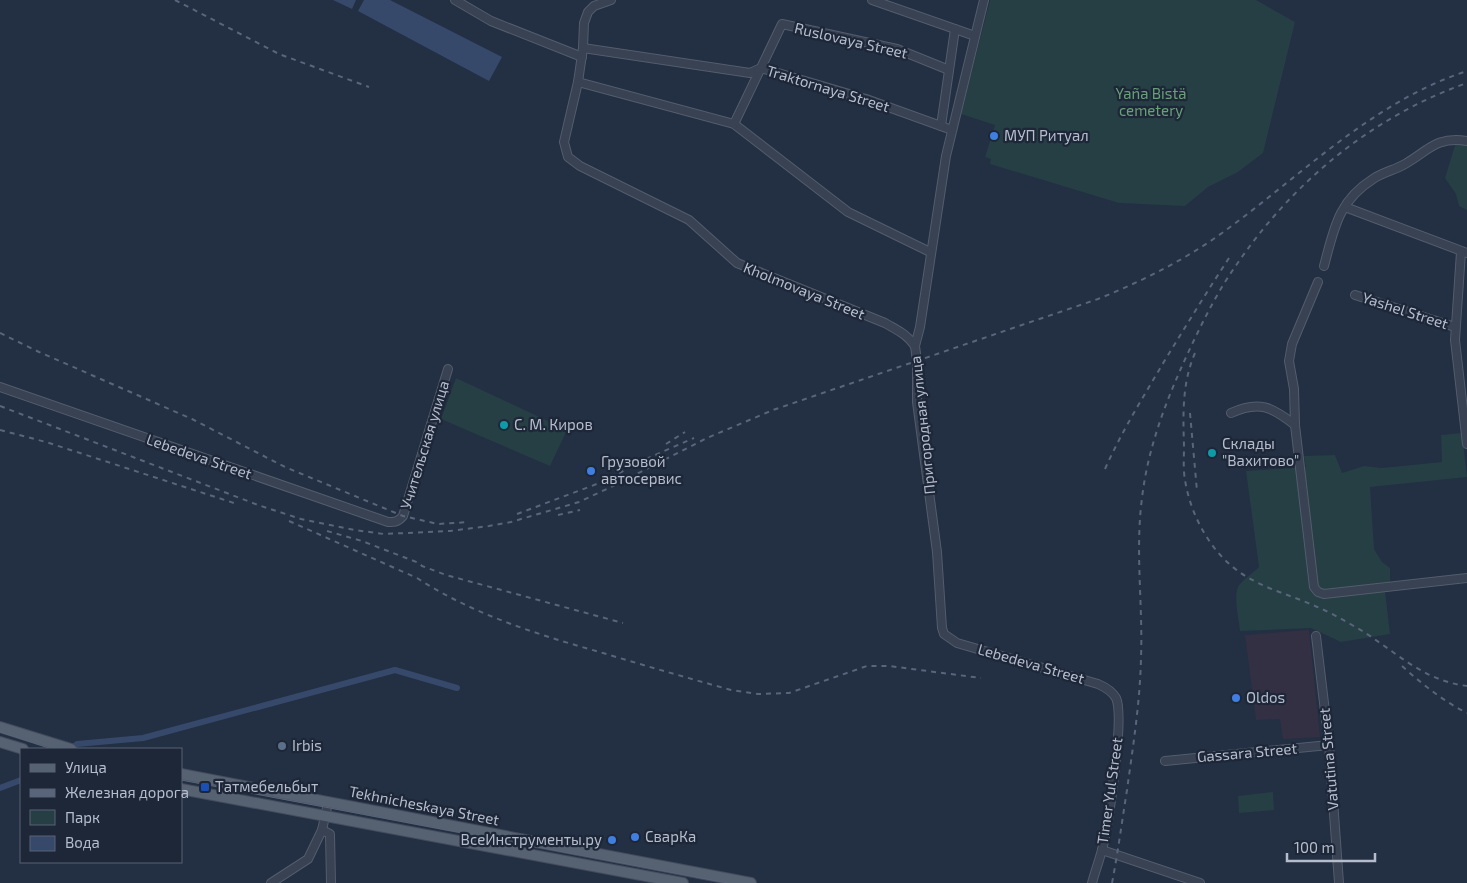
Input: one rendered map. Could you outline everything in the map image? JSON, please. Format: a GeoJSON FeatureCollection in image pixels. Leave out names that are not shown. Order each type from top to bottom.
{"type":"FeatureCollection","features":[{"type":"Feature","properties":{"kind":"main road"},"geometry":{"type":"LineString","coordinates":[[0,727],[68,748]]}},
{"type":"Feature","properties":{"kind":"main road"},"geometry":{"type":"LineString","coordinates":[[0,742],[20,748]]}},
{"type":"Feature","properties":{"kind":"main road","name":"Tekhnicheskaya Street"},"geometry":{"type":"LineString","coordinates":[[182,774],[751,883]]}},
{"type":"Feature","properties":{"kind":"main road"},"geometry":{"type":"LineString","coordinates":[[182,789],[683,883]]}},
{"type":"Feature","properties":{"kind":"street"},"geometry":{"type":"LineString","coordinates":[[455,0],[491,20],[582,57]]}},
{"type":"Feature","properties":{"kind":"street"},"geometry":{"type":"LineString","coordinates":[[611,0],[594,6],[588,12],[584,23],[583,48],[578,82],[734,124],[848,212],[930,252]]}},
{"type":"Feature","properties":{"kind":"street"},"geometry":{"type":"LineString","coordinates":[[872,0],[975,36]]}},
{"type":"Feature","properties":{"kind":"street","name":"Пригородная улица"},"geometry":{"type":"LineString","coordinates":[[944,634],[937,552],[917,402],[917,361],[914,346],[920,327],[946,156],[984,0]]}},
{"type":"Feature","properties":{"kind":"street","name":"Ruslovaya Street"},"geometry":{"type":"LineString","coordinates":[[761,68],[782,24],[897,49],[949,70]]}},
{"type":"Feature","properties":{"kind":"street"},"geometry":{"type":"LineString","coordinates":[[941,126],[955,29]]}},
{"type":"Feature","properties":{"kind":"street","name":"Traktornaya Street"},"geometry":{"type":"LineString","coordinates":[[583,48],[750,73],[761,68],[866,99],[952,130]]}},
{"type":"Feature","properties":{"kind":"street"},"geometry":{"type":"LineString","coordinates":[[734,124],[761,68]]}},
{"type":"Feature","properties":{"kind":"street","name":"Kholmovaya Street"},"geometry":{"type":"LineString","coordinates":[[578,82],[564,142],[568,157],[580,166],[689,220],[737,264],[885,323],[910,338],[914,346]]}},
{"type":"Feature","properties":{"kind":"street"},"geometry":{"type":"LineString","coordinates":[[1324,266],[1336,220],[1356,191],[1374,178],[1405,164],[1434,144],[1456,140],[1467,141]]}},
{"type":"Feature","properties":{"kind":"street"},"geometry":{"type":"LineString","coordinates":[[1344,207],[1464,253],[1455,340],[1467,444]]}},
{"type":"Feature","properties":{"kind":"street"},"geometry":{"type":"LineString","coordinates":[[1318,282],[1290,352],[1289,361],[1294,389],[1295,425],[1314,587],[1318,592],[1324,594],[1467,578]]}},
{"type":"Feature","properties":{"kind":"street","name":"Yashel Street"},"geometry":{"type":"LineString","coordinates":[[1355,295],[1455,327]]}},
{"type":"Feature","properties":{"kind":"street","name":"Учительская улица"},"geometry":{"type":"LineString","coordinates":[[399,520],[403,516],[448,369]]}},
{"type":"Feature","properties":{"kind":"street","name":"Lebedeva Street"},"geometry":{"type":"LineString","coordinates":[[0,387],[388,522],[399,520]]}},
{"type":"Feature","properties":{"kind":"street"},"geometry":{"type":"LineString","coordinates":[[1231,413],[1245,406],[1261,406],[1280,413],[1295,425]]}},
{"type":"Feature","properties":{"kind":"street","name":"Lebedeva Street"},"geometry":{"type":"LineString","coordinates":[[944,634],[957,643],[1098,684],[1108,689],[1116,698]]}},
{"type":"Feature","properties":{"kind":"street","name":"Vatutina Street"},"geometry":{"type":"LineString","coordinates":[[1316,636],[1329,745],[1339,883]]}},
{"type":"Feature","properties":{"kind":"street","name":"Timer Yul Street"},"geometry":{"type":"LineString","coordinates":[[1092,883],[1102,850],[1112,785],[1119,725],[1116,698]]}},
{"type":"Feature","properties":{"kind":"street","name":"Gassara Street"},"geometry":{"type":"LineString","coordinates":[[1165,761],[1329,745]]}},
{"type":"Feature","properties":{"kind":"street"},"geometry":{"type":"LineString","coordinates":[[271,883],[308,859],[322,830],[328,803]]}},
{"type":"Feature","properties":{"kind":"street"},"geometry":{"type":"LineString","coordinates":[[322,830],[330,834],[331,883]]}},
{"type":"Feature","properties":{"kind":"street"},"geometry":{"type":"LineString","coordinates":[[1102,850],[1200,883]]}},
{"type":"Feature","properties":{"kind":"shaded area"},"geometry":{"type":"Polygon","coordinates":[[[1309,630],[1320,737],[1283,739],[1280,719],[1256,720],[1245,635],[1309,630]]]}},
{"type":"Feature","properties":{"kind":"green space","name":"Yaña Bistä cemetery"},"geometry":{"type":"Polygon","coordinates":[[[990,0],[1256,0],[1295,22],[1263,153],[1238,172],[1208,187],[1185,206],[1119,203],[990,164],[991,159],[985,157],[995,125],[961,114],[990,0]]]}},
{"type":"Feature","properties":{"kind":"green space"},"geometry":{"type":"Polygon","coordinates":[[[1457,139],[1467,142],[1467,210],[1459,206],[1456,194],[1445,178],[1457,139]]]}},
{"type":"Feature","properties":{"kind":"green space"},"geometry":{"type":"Polygon","coordinates":[[[456,378],[567,430],[550,466],[441,419],[456,378]]]}},
{"type":"Feature","properties":{"kind":"green space"},"geometry":{"type":"Polygon","coordinates":[[[1462,433],[1467,477],[1370,487],[1374,549],[1382,562],[1390,568],[1390,582],[1320,590],[1322,598],[1385,591],[1390,634],[1341,642],[1311,628],[1240,631],[1236,593],[1240,584],[1259,567],[1246,471],[1306,467],[1304,456],[1335,455],[1342,473],[1364,466],[1382,468],[1442,462],[1441,435],[1462,433]]]}},
{"type":"Feature","properties":{"kind":"green space"},"geometry":{"type":"Polygon","coordinates":[[[1273,792],[1274,810],[1239,813],[1238,796],[1273,792]]]}},
{"type":"Feature","properties":{"kind":"water"},"geometry":{"type":"Polygon","coordinates":[[[333,0],[356,0],[352,9],[333,0]]]}},
{"type":"Feature","properties":{"kind":"water"},"geometry":{"type":"Polygon","coordinates":[[[364,0],[390,0],[502,57],[489,81],[358,11],[364,0]]]}},
{"type":"Feature","properties":{"kind":"waterway"},"geometry":{"type":"LineString","coordinates":[[72,748],[77,744],[143,738],[395,670],[457,688]]}},
{"type":"Feature","properties":{"kind":"waterway"},"geometry":{"type":"LineString","coordinates":[[0,788],[20,780]]}},
{"type":"Feature","properties":{"kind":"tram line"},"geometry":{"type":"LineString","coordinates":[[0,732],[49,748]]}},
{"type":"Feature","properties":{"kind":"tram line"},"geometry":{"type":"LineString","coordinates":[[182,780],[728,883]]}},
{"type":"Feature","properties":{"kind":"railway"},"geometry":{"type":"LineString","coordinates":[[175,0],[279,54],[369,87]]}},
{"type":"Feature","properties":{"kind":"railway"},"geometry":{"type":"LineString","coordinates":[[0,406],[258,505],[301,519],[384,534],[450,531],[511,522],[579,502],[707,438],[773,410],[1098,299],[1146,278],[1192,253],[1222,233],[1338,142],[1400,101],[1432,85],[1467,71]]}},
{"type":"Feature","properties":{"kind":"railway"},"geometry":{"type":"LineString","coordinates":[[1112,883],[1127,790],[1139,691],[1141,638],[1139,538],[1142,498],[1153,442],[1179,372],[1223,286],[1259,234],[1283,206],[1310,179],[1368,133],[1432,97],[1467,83]]}},
{"type":"Feature","properties":{"kind":"railway"},"geometry":{"type":"LineString","coordinates":[[1105,469],[1147,391],[1229,258]]}},
{"type":"Feature","properties":{"kind":"railway"},"geometry":{"type":"LineString","coordinates":[[0,333],[192,419],[285,467],[403,516],[438,524],[469,522]]}},
{"type":"Feature","properties":{"kind":"railway"},"geometry":{"type":"LineString","coordinates":[[1195,353],[1184,399],[1184,476],[1193,509],[1206,536],[1215,549],[1236,570],[1249,578],[1338,617],[1406,662],[1434,677],[1450,683],[1467,686]]}},
{"type":"Feature","properties":{"kind":"railway"},"geometry":{"type":"LineString","coordinates":[[1190,413],[1197,491]]}},
{"type":"Feature","properties":{"kind":"railway"},"geometry":{"type":"LineString","coordinates":[[0,430],[46,442],[234,503]]}},
{"type":"Feature","properties":{"kind":"railway"},"geometry":{"type":"LineString","coordinates":[[666,444],[685,432]]}},
{"type":"Feature","properties":{"kind":"railway"},"geometry":{"type":"LineString","coordinates":[[637,463],[694,438]]}},
{"type":"Feature","properties":{"kind":"railway"},"geometry":{"type":"LineString","coordinates":[[517,514],[610,479],[643,459]]}},
{"type":"Feature","properties":{"kind":"railway"},"geometry":{"type":"LineString","coordinates":[[558,515],[580,510]]}},
{"type":"Feature","properties":{"kind":"railway"},"geometry":{"type":"LineString","coordinates":[[289,521],[417,578],[461,603],[507,623],[731,690],[758,694],[789,693],[867,666],[889,666],[981,678]]}},
{"type":"Feature","properties":{"kind":"railway"},"geometry":{"type":"LineString","coordinates":[[327,531],[362,541],[446,575],[623,623]]}},
{"type":"Feature","properties":{"kind":"railway"},"geometry":{"type":"LineString","coordinates":[[1402,666],[1433,692],[1467,713]]}},
{"type":"Feature","properties":{"kind":"place","name":"МУП Ритуал"},"geometry":{"type":"Point","coordinates":[994,136]}},
{"type":"Feature","properties":{"kind":"place","name":"С. М. Киров"},"geometry":{"type":"Point","coordinates":[504,425]}},
{"type":"Feature","properties":{"kind":"place","name":"Склады \"Вахитово\""},"geometry":{"type":"Point","coordinates":[1212,453]}},
{"type":"Feature","properties":{"kind":"place","name":"Грузовой автосервис"},"geometry":{"type":"Point","coordinates":[591,471]}},
{"type":"Feature","properties":{"kind":"place","name":"Oldos"},"geometry":{"type":"Point","coordinates":[1236,698]}},
{"type":"Feature","properties":{"kind":"place","name":"Irbis"},"geometry":{"type":"Point","coordinates":[282,746]}},
{"type":"Feature","properties":{"kind":"place","name":"Татмебельбыт"},"geometry":{"type":"Point","coordinates":[205,787]}},
{"type":"Feature","properties":{"kind":"place","name":"СварКа"},"geometry":{"type":"Point","coordinates":[635,837]}},
{"type":"Feature","properties":{"kind":"place","name":"ВсеИнструменты.ру"},"geometry":{"type":"Point","coordinates":[612,840]}}]}
